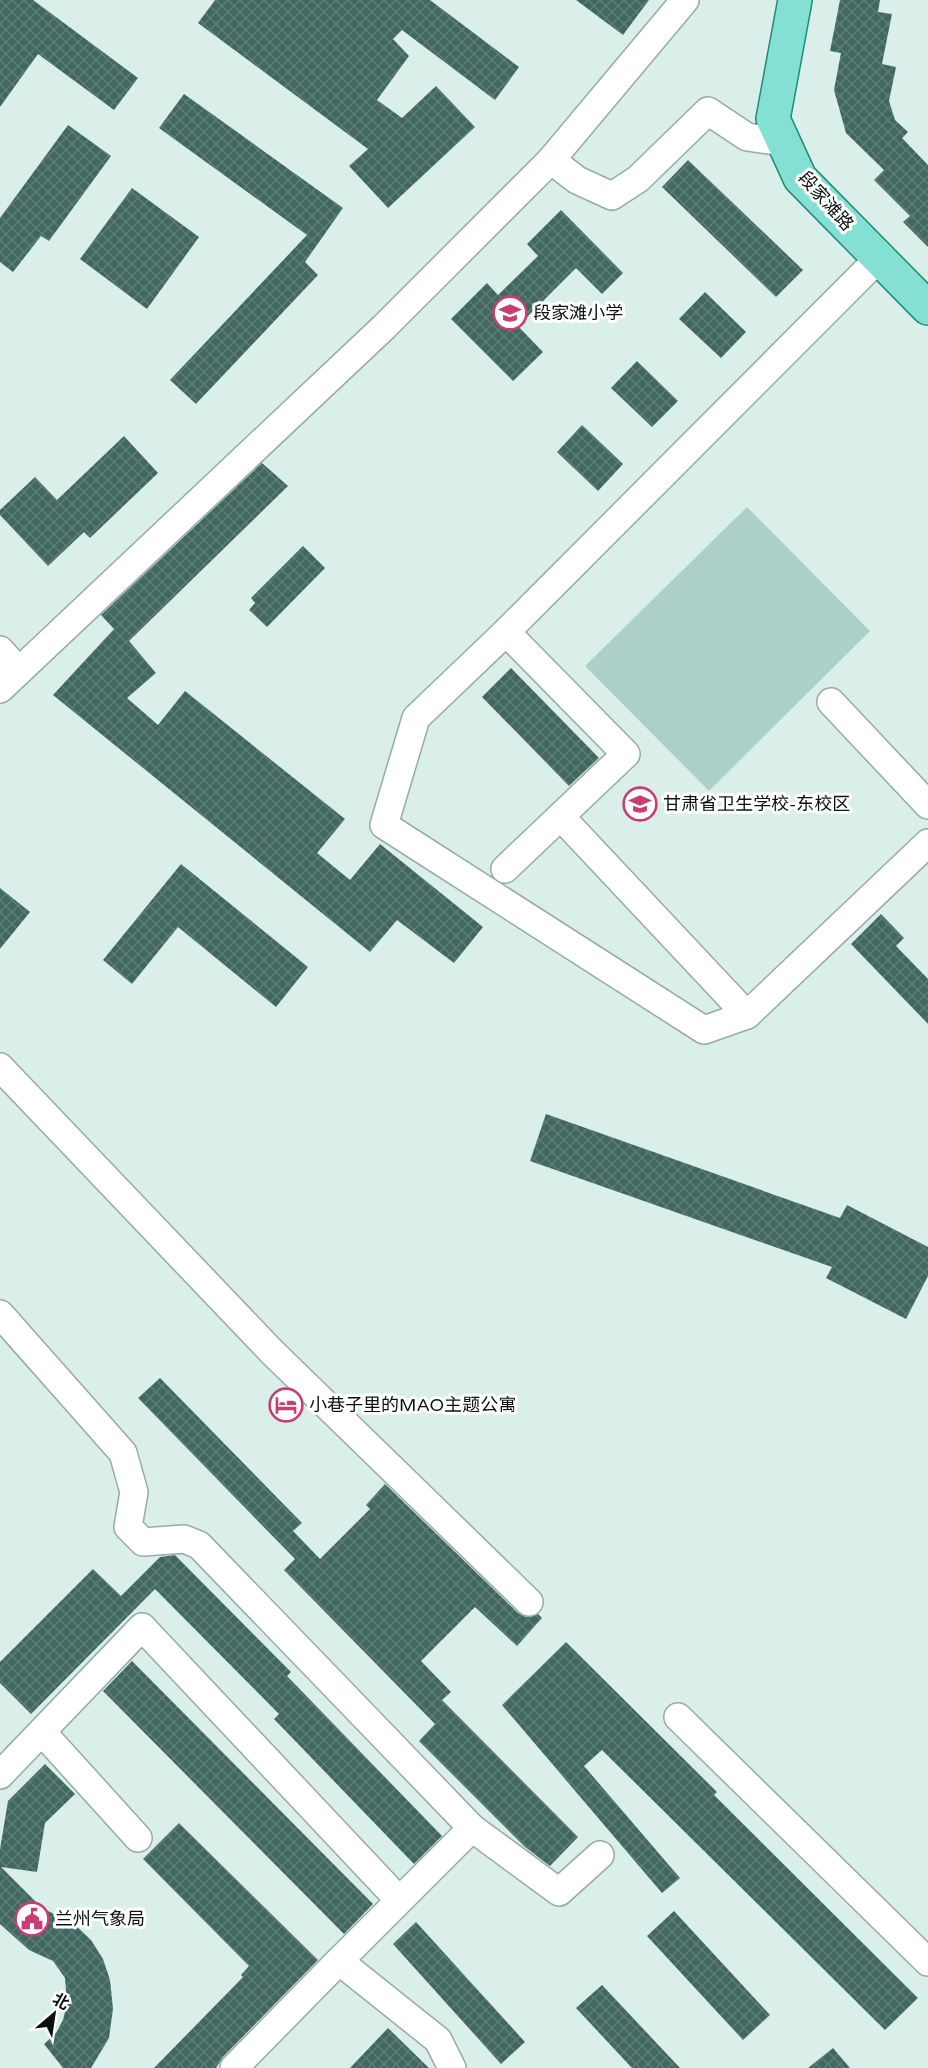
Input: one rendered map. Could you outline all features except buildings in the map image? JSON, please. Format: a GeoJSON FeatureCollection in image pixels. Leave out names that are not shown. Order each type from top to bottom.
{"type":"FeatureCollection","features":[{"type":"Feature","properties":{"kind":"main road","name":"段家滩路"},"geometry":{"type":"LineString","coordinates":[[795,0],[773,120],[800,178],[928,308]]}},
{"type":"Feature","properties":{"kind":"street"},"geometry":{"type":"LineString","coordinates":[[0,650],[10,680],[384,327],[551,160],[685,0]]}},
{"type":"Feature","properties":{"kind":"street"},"geometry":{"type":"LineString","coordinates":[[551,160],[577,180],[612,196],[638,179],[708,111],[747,137],[783,142]]}},
{"type":"Feature","properties":{"kind":"street"},"geometry":{"type":"LineString","coordinates":[[879,258],[506,632],[416,718],[384,825],[704,1030],[747,1015],[928,843]]}},
{"type":"Feature","properties":{"kind":"street"},"geometry":{"type":"LineString","coordinates":[[506,632],[626,754],[506,869]]}},
{"type":"Feature","properties":{"kind":"street"},"geometry":{"type":"LineString","coordinates":[[831,702],[928,805]]}},
{"type":"Feature","properties":{"kind":"street"},"geometry":{"type":"LineString","coordinates":[[561,817],[747,1015]]}},
{"type":"Feature","properties":{"kind":"street"},"geometry":{"type":"LineString","coordinates":[[0,1067],[272,1352],[529,1602]]}},
{"type":"Feature","properties":{"kind":"street"},"geometry":{"type":"LineString","coordinates":[[0,1314],[123,1453],[134,1492],[129,1527],[143,1542],[184,1539],[199,1545],[472,1828],[560,1892],[600,1856]]}},
{"type":"Feature","properties":{"kind":"street"},"geometry":{"type":"LineString","coordinates":[[0,1775],[142,1627],[399,1900]]}},
{"type":"Feature","properties":{"kind":"street"},"geometry":{"type":"LineString","coordinates":[[678,1717],[928,1962]]}},
{"type":"Feature","properties":{"kind":"street"},"geometry":{"type":"LineString","coordinates":[[42,1732],[138,1838]]}},
{"type":"Feature","properties":{"kind":"street"},"geometry":{"type":"LineString","coordinates":[[234,2068],[472,1828]]}},
{"type":"Feature","properties":{"kind":"street"},"geometry":{"type":"LineString","coordinates":[[339,1961],[438,2040],[452,2068]]}},
{"type":"Feature","properties":{"kind":"green space"},"geometry":{"type":"Polygon","coordinates":[[[747,507],[870,631],[709,791],[585,666],[747,507]]]}},
{"type":"Feature","properties":{"kind":"place","name":"段家滩小学"},"geometry":{"type":"Point","coordinates":[510,313]}},
{"type":"Feature","properties":{"kind":"place","name":"甘肃省卫生学校-东校区"},"geometry":{"type":"Point","coordinates":[640,804]}},
{"type":"Feature","properties":{"kind":"place","name":"小巷子里的MAO主题公寓"},"geometry":{"type":"Point","coordinates":[286,1405]}},
{"type":"Feature","properties":{"kind":"place","name":"兰州气象局"},"geometry":{"type":"Point","coordinates":[32,1919]}}]}
